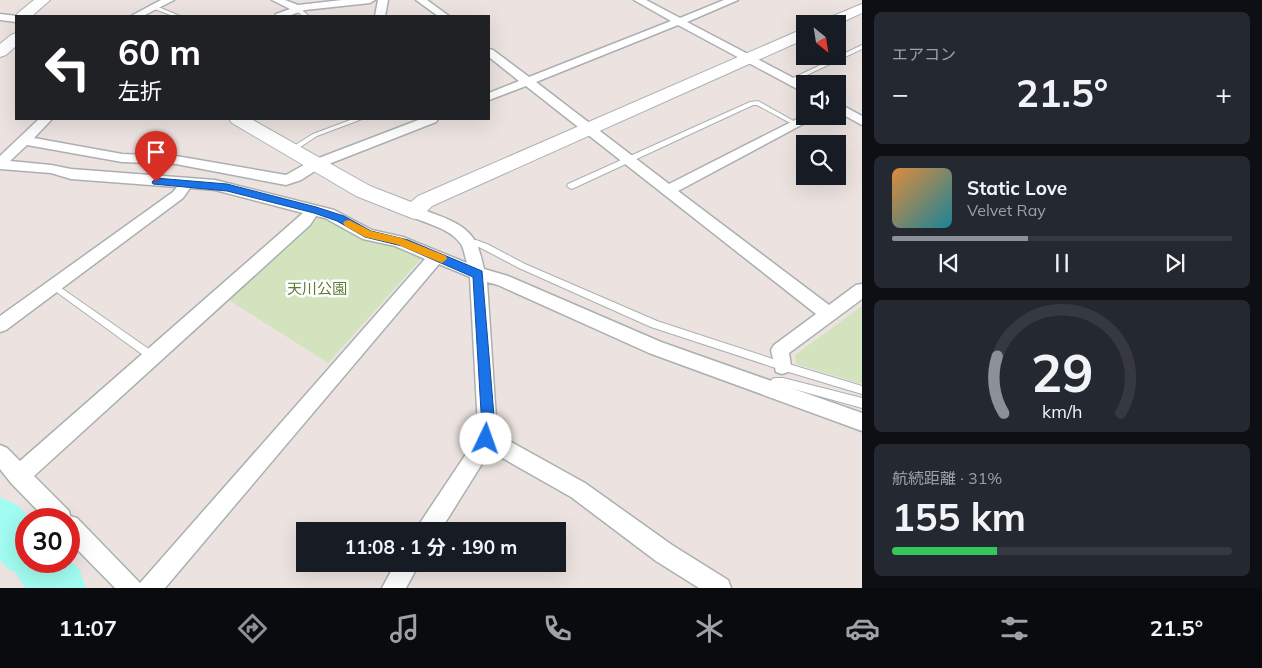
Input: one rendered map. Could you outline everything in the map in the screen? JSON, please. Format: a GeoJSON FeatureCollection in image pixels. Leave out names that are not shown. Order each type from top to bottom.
{"type":"FeatureCollection","features":[{"type":"Feature","properties":{"kind":"street"},"geometry":{"type":"LineString","coordinates":[[138,15],[169,0]]}},
{"type":"Feature","properties":{"kind":"street"},"geometry":{"type":"LineString","coordinates":[[277,0],[296,8]]}},
{"type":"Feature","properties":{"kind":"street"},"geometry":{"type":"LineString","coordinates":[[282,15],[296,8],[370,0]]}},
{"type":"Feature","properties":{"kind":"street"},"geometry":{"type":"LineString","coordinates":[[380,15],[383,0]]}},
{"type":"Feature","properties":{"kind":"street"},"geometry":{"type":"LineString","coordinates":[[421,0],[443,15]]}},
{"type":"Feature","properties":{"kind":"street"},"geometry":{"type":"LineString","coordinates":[[639,0],[796,84]]}},
{"type":"Feature","properties":{"kind":"street"},"geometry":{"type":"LineString","coordinates":[[490,97],[726,1]]}},
{"type":"Feature","properties":{"kind":"street"},"geometry":{"type":"LineString","coordinates":[[25,15],[50,3]]}},
{"type":"Feature","properties":{"kind":"street"},"geometry":{"type":"LineString","coordinates":[[44,15],[50,3]]}},
{"type":"Feature","properties":{"kind":"street"},"geometry":{"type":"LineString","coordinates":[[846,15],[862,8]]}},
{"type":"Feature","properties":{"kind":"street"},"geometry":{"type":"LineString","coordinates":[[0,17],[15,20]]}},
{"type":"Feature","properties":{"kind":"street"},"geometry":{"type":"LineString","coordinates":[[0,34],[15,21]]}},
{"type":"Feature","properties":{"kind":"street"},"geometry":{"type":"LineString","coordinates":[[414,212],[425,201],[796,37]]}},
{"type":"Feature","properties":{"kind":"street"},"geometry":{"type":"LineString","coordinates":[[0,52],[15,39]]}},
{"type":"Feature","properties":{"kind":"street"},"geometry":{"type":"LineString","coordinates":[[490,53],[828,314]]}},
{"type":"Feature","properties":{"kind":"street"},"geometry":{"type":"LineString","coordinates":[[846,112],[862,121]]}},
{"type":"Feature","properties":{"kind":"street"},"geometry":{"type":"LineString","coordinates":[[0,164],[45,120]]}},
{"type":"Feature","properties":{"kind":"street"},"geometry":{"type":"LineString","coordinates":[[243,120],[363,191],[450,227],[461,234],[469,244],[478,274],[488,428],[486,439],[434,522]]}},
{"type":"Feature","properties":{"kind":"street"},"geometry":{"type":"LineString","coordinates":[[24,140],[122,158],[176,160],[281,180],[291,179],[316,164],[429,120]]}},
{"type":"Feature","properties":{"kind":"street"},"geometry":{"type":"LineString","coordinates":[[668,190],[796,124]]}},
{"type":"Feature","properties":{"kind":"street"},"geometry":{"type":"LineString","coordinates":[[0,164],[51,169],[71,174],[227,188],[340,218],[368,235],[398,240],[478,274],[502,280],[655,348],[862,422]]}},
{"type":"Feature","properties":{"kind":"street"},"geometry":{"type":"LineString","coordinates":[[0,326],[178,195],[185,184]]}},
{"type":"Feature","properties":{"kind":"street"},"geometry":{"type":"LineString","coordinates":[[18,476],[305,221],[313,210]]}},
{"type":"Feature","properties":{"kind":"street"},"geometry":{"type":"LineString","coordinates":[[150,588],[436,257]]}},
{"type":"Feature","properties":{"kind":"street"},"geometry":{"type":"LineString","coordinates":[[782,366],[780,350],[862,290]]}},
{"type":"Feature","properties":{"kind":"street"},"geometry":{"type":"LineString","coordinates":[[486,439],[578,490],[664,553],[720,588]]}},
{"type":"Feature","properties":{"kind":"street"},"geometry":{"type":"LineString","coordinates":[[0,455],[18,476],[51,508]]}},
{"type":"Feature","properties":{"kind":"street"},"geometry":{"type":"LineString","coordinates":[[80,537],[131,588]]}},
{"type":"Feature","properties":{"kind":"street"},"geometry":{"type":"LineString","coordinates":[[393,588],[403,572]]}},
{"type":"Feature","properties":{"kind":"lane"},"geometry":{"type":"LineString","coordinates":[[154,7],[174,15]]}},
{"type":"Feature","properties":{"kind":"lane"},"geometry":{"type":"LineString","coordinates":[[296,8],[305,15]]}},
{"type":"Feature","properties":{"kind":"lane"},"geometry":{"type":"LineString","coordinates":[[790,81],[862,47]]}},
{"type":"Feature","properties":{"kind":"lane"},"geometry":{"type":"LineString","coordinates":[[571,186],[755,102],[796,124]]}},
{"type":"Feature","properties":{"kind":"lane"},"geometry":{"type":"LineString","coordinates":[[292,150],[315,135],[356,120]]}},
{"type":"Feature","properties":{"kind":"lane"},"geometry":{"type":"LineString","coordinates":[[469,244],[476,243],[484,246],[522,266],[654,324],[862,390]]}},
{"type":"Feature","properties":{"kind":"lane"},"geometry":{"type":"LineString","coordinates":[[54,286],[153,357]]}},
{"type":"Feature","properties":{"kind":"lane"},"geometry":{"type":"LineString","coordinates":[[772,389],[775,382],[783,382],[862,403]]}},
{"type":"Feature","properties":{"kind":"green space","name":"天川公園"},"geometry":{"type":"Polygon","coordinates":[[[323,217],[360,238],[417,252],[421,259],[328,363],[224,297],[311,218],[323,217]]]}},
{"type":"Feature","properties":{"kind":"green space"},"geometry":{"type":"Polygon","coordinates":[[[862,306],[862,384],[796,364],[795,355],[862,306]]]}},
{"type":"Feature","properties":{"kind":"waterway"},"geometry":{"type":"LineString","coordinates":[[0,522],[15,539]]}},
{"type":"Feature","properties":{"kind":"waterway"},"geometry":{"type":"LineString","coordinates":[[47,573],[60,588]]}},
{"type":"Feature","properties":{"kind":"slow traffic"},"geometry":{"type":"LineString","coordinates":[[349,223],[368,235],[398,240],[442,259]]}},
{"type":"Feature","properties":{"kind":"route"},"geometry":{"type":"LineString","coordinates":[[156,182],[227,188],[316,210],[340,218],[368,235],[398,240],[478,274],[488,428],[486,439]]}}]}
